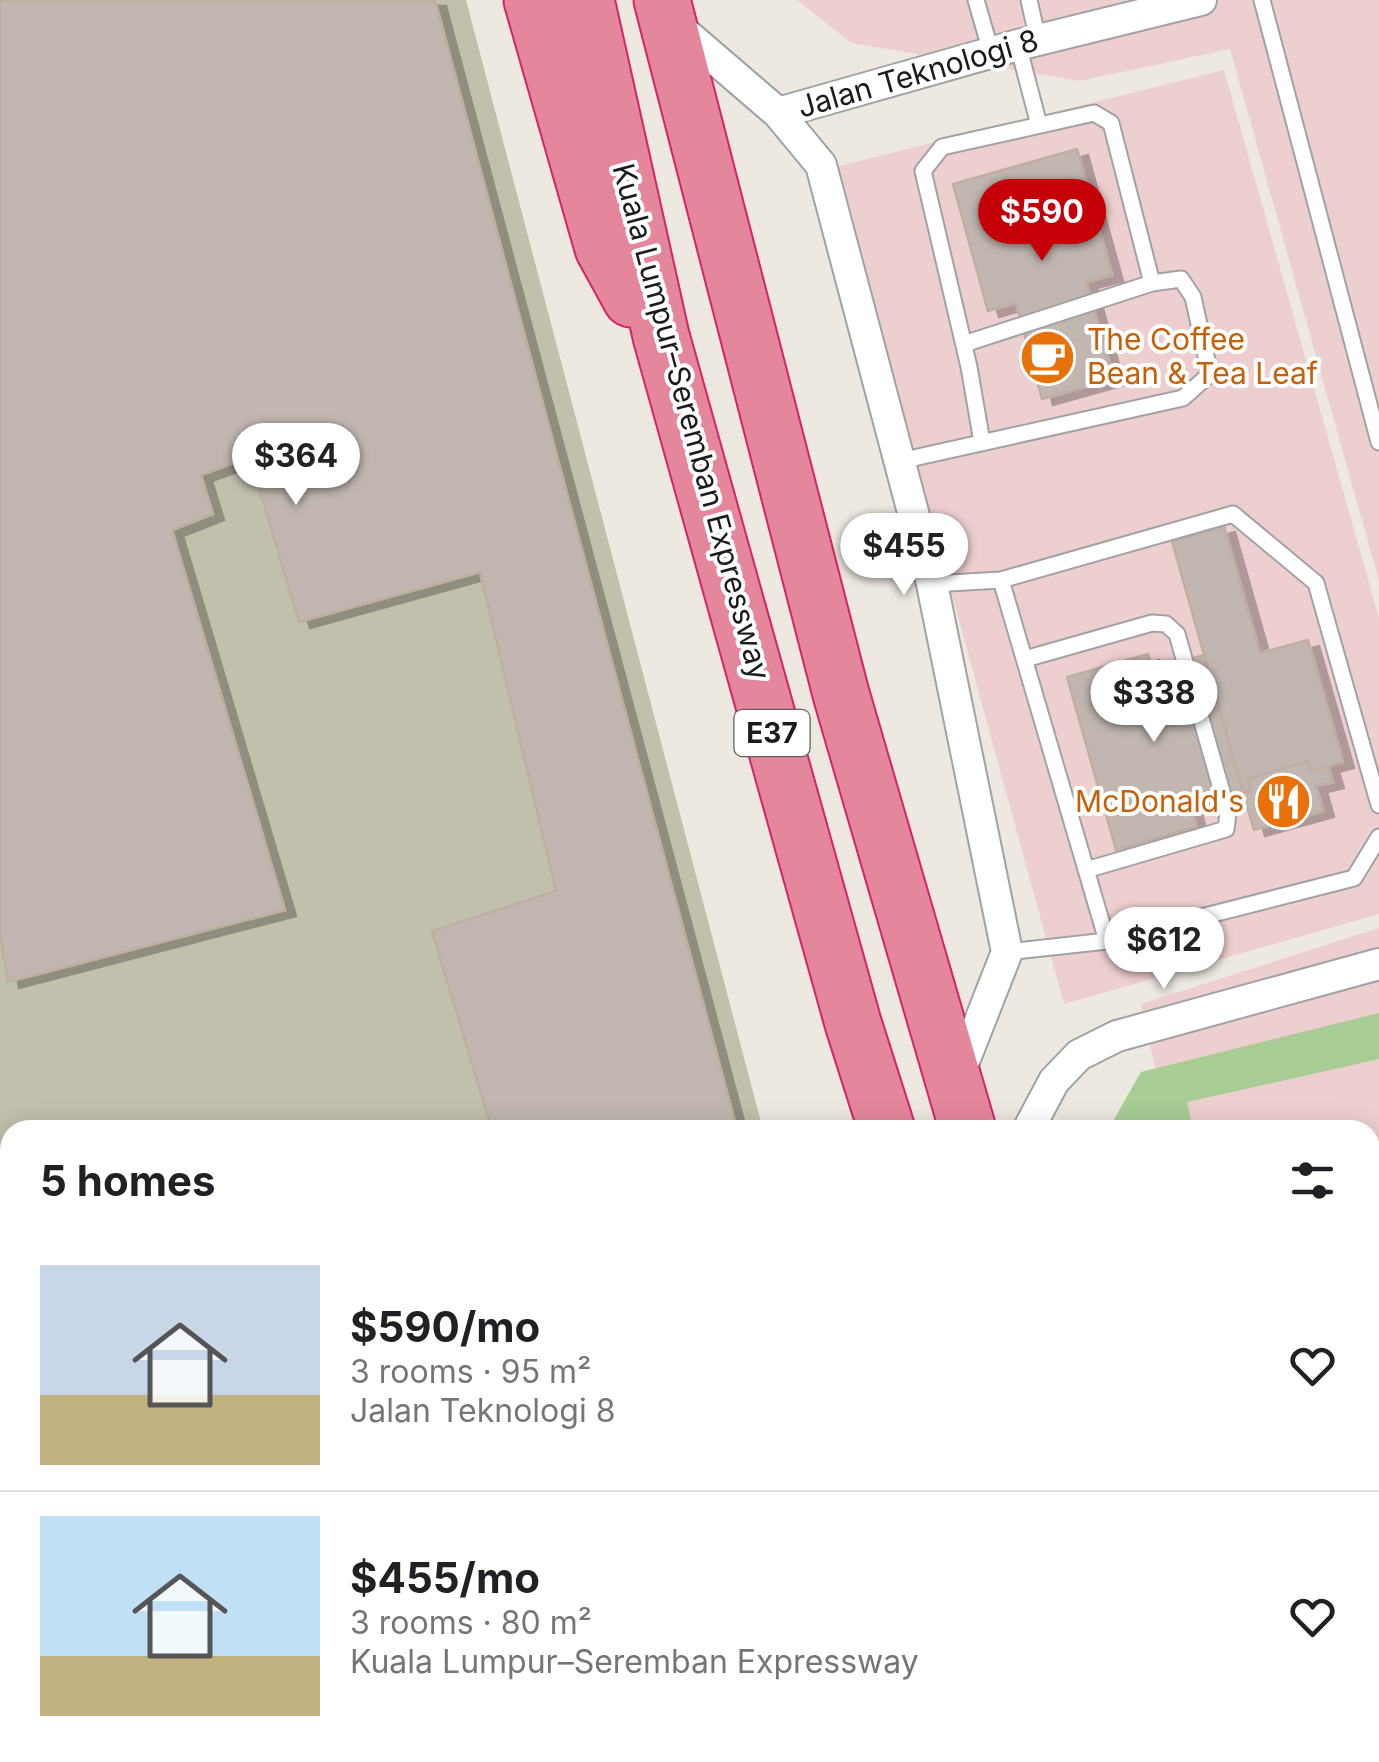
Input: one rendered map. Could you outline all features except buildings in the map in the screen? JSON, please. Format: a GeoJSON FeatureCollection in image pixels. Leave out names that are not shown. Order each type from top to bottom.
{"type":"FeatureCollection","features":[{"type":"Feature","properties":{"kind":"highway"},"geometry":{"type":"LineString","coordinates":[[532,0],[603,248],[630,299],[661,336]]}},
{"type":"Feature","properties":{"kind":"highway","name":"Kuala Lumpur–Seremban Expressway"},"geometry":{"type":"LineString","coordinates":[[586,0],[661,336],[884,1120]]}},
{"type":"Feature","properties":{"kind":"highway","name":"E37"},"geometry":{"type":"LineString","coordinates":[[664,8],[840,694],[961,1108]]}},
{"type":"Feature","properties":{"kind":"street","name":"Jalan Teknologi 8"},"geometry":{"type":"LineString","coordinates":[[664,8],[778,112],[1201,0]]}},
{"type":"Feature","properties":{"kind":"street"},"geometry":{"type":"LineString","coordinates":[[778,112],[821,166],[932,584],[1007,952],[961,1108]]}},
{"type":"Feature","properties":{"kind":"street"},"geometry":{"type":"LineString","coordinates":[[1033,1120],[1054,1081],[1078,1055],[1117,1036],[1379,964]]}},
{"type":"Feature","properties":{"kind":"lane"},"geometry":{"type":"LineString","coordinates":[[976,0],[1016,46],[1038,126]]}},
{"type":"Feature","properties":{"kind":"lane"},"geometry":{"type":"LineString","coordinates":[[1016,46],[1029,0]]}},
{"type":"Feature","properties":{"kind":"lane"},"geometry":{"type":"LineString","coordinates":[[1262,0],[1379,442]]}},
{"type":"Feature","properties":{"kind":"lane"},"geometry":{"type":"LineString","coordinates":[[982,442],[964,344],[923,171],[942,148],[1094,113],[1110,123],[1152,283]]}},
{"type":"Feature","properties":{"kind":"lane"},"geometry":{"type":"LineString","coordinates":[[900,461],[1183,398],[1210,374],[1193,297],[1180,279],[1152,283],[964,344]]}},
{"type":"Feature","properties":{"kind":"lane"},"geometry":{"type":"LineString","coordinates":[[932,584],[1002,580],[1233,514],[1316,583],[1379,806]]}},
{"type":"Feature","properties":{"kind":"lane"},"geometry":{"type":"LineString","coordinates":[[1002,580],[1107,941]]}},
{"type":"Feature","properties":{"kind":"lane"},"geometry":{"type":"LineString","coordinates":[[1025,659],[1152,623],[1172,628],[1182,652],[1228,813],[1226,828],[1086,870]]}},
{"type":"Feature","properties":{"kind":"lane"},"geometry":{"type":"LineString","coordinates":[[1007,952],[1107,941],[1354,878],[1379,837]]}},
{"type":"Feature","properties":{"kind":"shaded area"},"geometry":{"type":"Polygon","coordinates":[[[0,0],[466,0],[760,1120],[0,1120],[0,0]]]}},
{"type":"Feature","properties":{"kind":"shaded area"},"geometry":{"type":"Polygon","coordinates":[[[797,0],[1379,0],[1379,581],[1230,49],[1080,81],[851,43],[797,0]]]}},
{"type":"Feature","properties":{"kind":"shaded area"},"geometry":{"type":"Polygon","coordinates":[[[1224,70],[1379,618],[1379,914],[1064,1004],[835,167],[1224,70]]]}},
{"type":"Feature","properties":{"kind":"shaded area"},"geometry":{"type":"Polygon","coordinates":[[[1379,928],[1379,1120],[1162,1120],[1164,1109],[1141,1004],[1379,928]]]}},
{"type":"Feature","properties":{"kind":"green space"},"geometry":{"type":"Polygon","coordinates":[[[1379,1013],[1379,1059],[1187,1102],[1191,1120],[1114,1120],[1141,1072],[1379,1013]]]}},
{"type":"Feature","properties":{"kind":"place","name":"The Coffee Bean & Tea Leaf"},"geometry":{"type":"Point","coordinates":[1048,357]}},
{"type":"Feature","properties":{"kind":"place","name":"McDonald's"},"geometry":{"type":"Point","coordinates":[1283,802]}}]}
